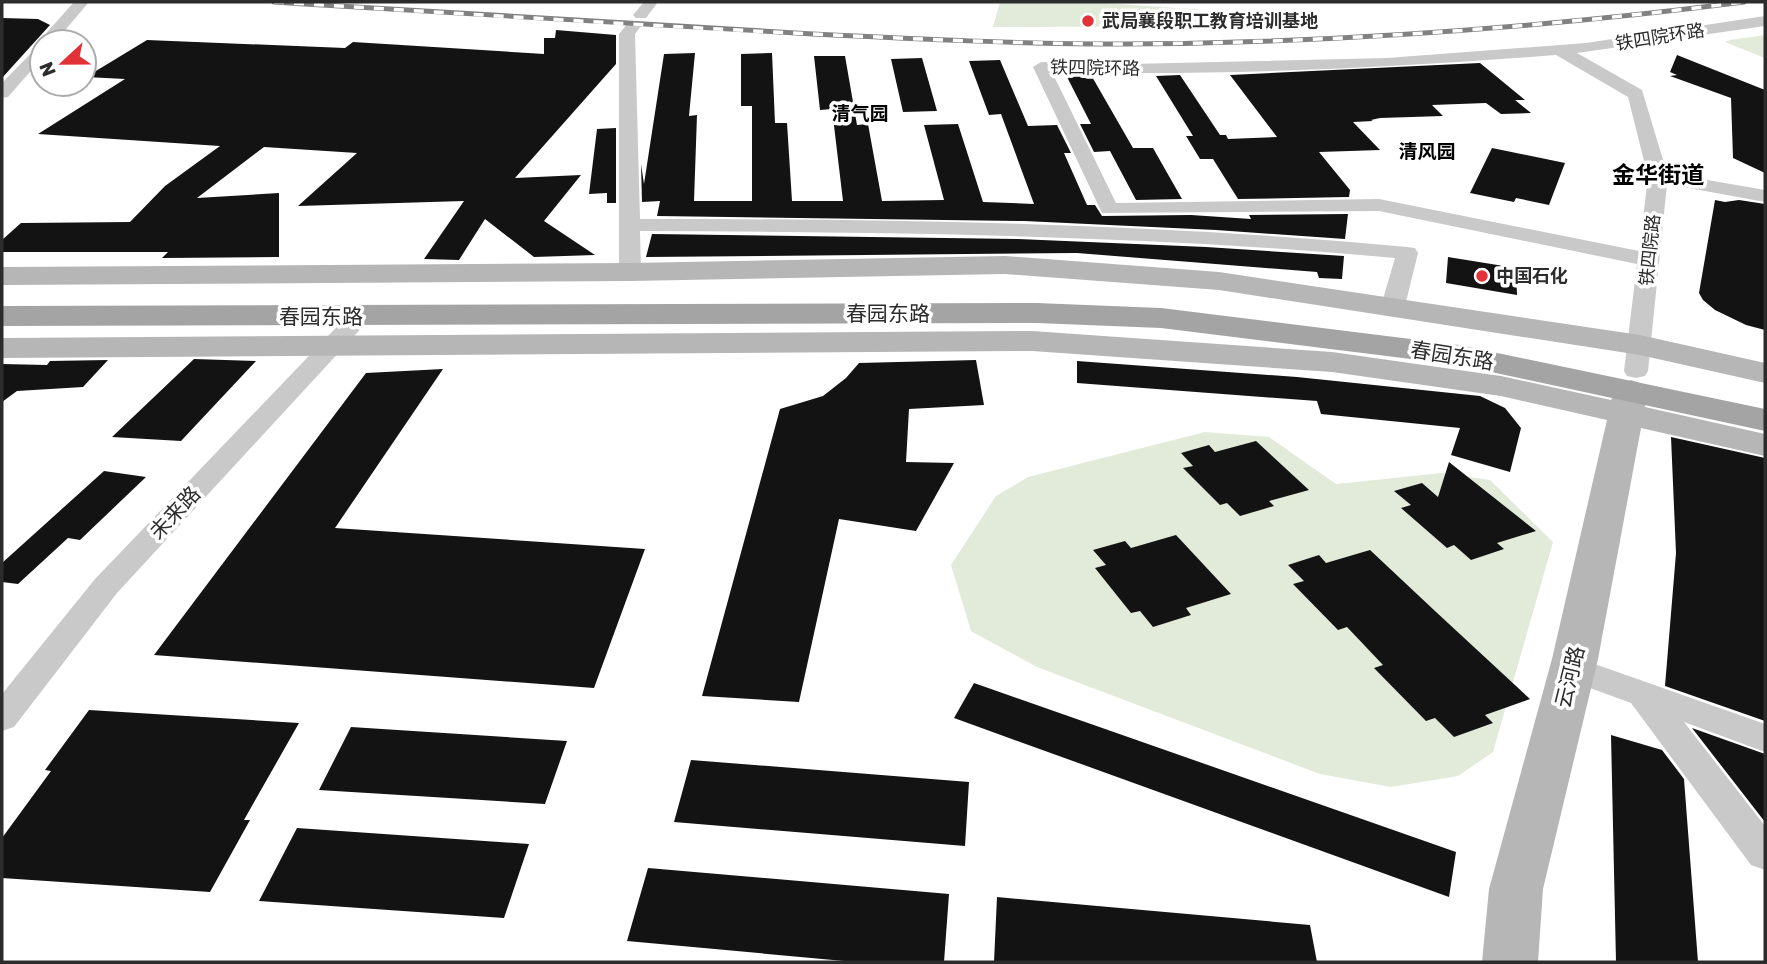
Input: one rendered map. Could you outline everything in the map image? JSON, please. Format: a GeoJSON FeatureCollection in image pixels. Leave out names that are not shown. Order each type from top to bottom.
{"type":"FeatureCollection","features":[{"type":"Feature","properties":{"kind":"main road","name":"春园东路"},"geometry":{"type":"LineString","coordinates":[[2,296],[195,285],[1003,280],[1460,336],[1633,380],[1765,420]]}},
{"type":"Feature","properties":{"kind":"main road","name":"春园东路"},"geometry":{"type":"LineString","coordinates":[[2,316],[359,317],[1035,327]]}},
{"type":"Feature","properties":{"kind":"main road","name":"春园东路"},"geometry":{"type":"LineString","coordinates":[[1633,380],[1765,399]]}},
{"type":"Feature","properties":{"kind":"street"},"geometry":{"type":"LineString","coordinates":[[59,28],[82,2]]}},
{"type":"Feature","properties":{"kind":"street"},"geometry":{"type":"LineString","coordinates":[[628,283],[630,225],[627,34],[651,2]]}},
{"type":"Feature","properties":{"kind":"street","name":"铁四院环路"},"geometry":{"type":"LineString","coordinates":[[1649,260],[1380,205],[1109,208],[1041,67],[1130,69],[1387,63],[1559,50],[1765,21]]}},
{"type":"Feature","properties":{"kind":"street","name":"铁四院路"},"geometry":{"type":"LineString","coordinates":[[1559,50],[1636,94],[1658,177],[1633,380]]}},
{"type":"Feature","properties":{"kind":"street"},"geometry":{"type":"LineString","coordinates":[[2,93],[28,64]]}},
{"type":"Feature","properties":{"kind":"street"},"geometry":{"type":"LineString","coordinates":[[1658,177],[1765,196]]}},
{"type":"Feature","properties":{"kind":"street"},"geometry":{"type":"LineString","coordinates":[[630,225],[923,225],[1297,242],[1407,253],[1393,306]]}},
{"type":"Feature","properties":{"kind":"street"},"geometry":{"type":"LineString","coordinates":[[2,276],[195,285]]}},
{"type":"Feature","properties":{"kind":"street"},"geometry":{"type":"LineString","coordinates":[[1003,280],[1219,281],[1393,306],[1633,380],[1765,445]]}},
{"type":"Feature","properties":{"kind":"street","name":"未来路"},"geometry":{"type":"LineString","coordinates":[[2,718],[106,586],[359,317]]}},
{"type":"Feature","properties":{"kind":"street"},"geometry":{"type":"LineString","coordinates":[[2,348],[331,347],[742,341],[1035,327],[1332,362],[1500,386],[1765,373]]}},
{"type":"Feature","properties":{"kind":"street","name":"云河路"},"geometry":{"type":"LineString","coordinates":[[1510,962],[1516,889],[1573,668],[1633,380]]}},
{"type":"Feature","properties":{"kind":"street"},"geometry":{"type":"LineString","coordinates":[[1573,668],[1765,738]]}},
{"type":"Feature","properties":{"kind":"street"},"geometry":{"type":"LineString","coordinates":[[1644,695],[1765,854]]}},
{"type":"Feature","properties":{"kind":"green space"},"geometry":{"type":"Polygon","coordinates":[[[1000,2],[1090,2],[1248,13],[1243,26],[993,27],[1000,2]]]}},
{"type":"Feature","properties":{"kind":"green space"},"geometry":{"type":"Polygon","coordinates":[[[1765,35],[1765,58],[1725,42],[1730,40],[1765,35]]]}},
{"type":"Feature","properties":{"kind":"green space"},"geometry":{"type":"Polygon","coordinates":[[[1205,432],[1269,437],[1336,484],[1442,473],[1490,480],[1553,542],[1493,752],[1458,776],[1391,787],[1320,774],[1037,667],[971,631],[951,565],[996,496],[1028,477],[1205,432]]]}},
{"type":"Feature","properties":{"kind":"building"},"geometry":{"type":"Polygon","coordinates":[[[2,18],[38,19],[50,25],[47,28],[28,28],[28,49],[2,78],[2,18]]]}},
{"type":"Feature","properties":{"kind":"building"},"geometry":{"type":"Polygon","coordinates":[[[556,30],[616,35],[616,64],[515,178],[581,175],[544,221],[595,255],[534,257],[485,219],[459,260],[424,259],[464,201],[298,206],[357,153],[264,147],[197,198],[279,193],[279,257],[162,258],[168,252],[2,252],[2,240],[21,223],[130,222],[165,186],[220,146],[38,134],[125,79],[98,78],[98,70],[147,40],[345,48],[353,42],[544,54],[544,38],[555,38],[556,30]]]}},
{"type":"Feature","properties":{"kind":"building"},"geometry":{"type":"Polygon","coordinates":[[[695,53],[689,116],[697,115],[694,201],[752,201],[752,106],[741,106],[741,54],[772,53],[775,123],[787,123],[792,201],[843,201],[832,109],[820,110],[814,56],[845,56],[857,125],[868,124],[882,201],[944,200],[924,125],[958,124],[983,202],[1034,204],[1001,114],[989,115],[969,61],[1000,60],[1028,126],[1057,125],[1071,153],[1064,153],[1087,205],[1095,205],[1102,216],[1191,215],[1251,219],[1249,215],[1348,214],[1345,239],[1024,221],[657,216],[660,201],[642,202],[641,164],[644,184],[664,54],[695,53]]]}},
{"type":"Feature","properties":{"kind":"building"},"geometry":{"type":"Polygon","coordinates":[[[1677,55],[1765,90],[1765,173],[1733,158],[1731,98],[1670,76],[1677,75],[1670,72],[1677,55]]]}},
{"type":"Feature","properties":{"kind":"building"},"geometry":{"type":"Polygon","coordinates":[[[922,58],[937,111],[903,112],[891,59],[922,58]]]}},
{"type":"Feature","properties":{"kind":"building"},"geometry":{"type":"Polygon","coordinates":[[[1480,63],[1525,100],[1515,100],[1531,113],[1501,114],[1486,103],[1432,105],[1443,116],[1380,118],[1353,122],[1380,150],[1319,152],[1350,190],[1349,197],[1238,199],[1213,159],[1200,159],[1186,136],[1193,136],[1156,76],[1180,75],[1220,135],[1226,135],[1228,139],[1277,137],[1230,75],[1480,63]]]}},
{"type":"Feature","properties":{"kind":"building"},"geometry":{"type":"Polygon","coordinates":[[[1066,75],[1091,75],[1133,148],[1153,148],[1182,199],[1136,200],[1110,151],[1094,152],[1080,124],[1091,124],[1066,75]]]}},
{"type":"Feature","properties":{"kind":"building"},"geometry":{"type":"Polygon","coordinates":[[[616,128],[616,203],[607,203],[607,193],[589,194],[597,129],[616,128]]]}},
{"type":"Feature","properties":{"kind":"building"},"geometry":{"type":"Polygon","coordinates":[[[1492,148],[1565,163],[1549,205],[1516,198],[1514,202],[1470,193],[1492,148]]]}},
{"type":"Feature","properties":{"kind":"building"},"geometry":{"type":"Polygon","coordinates":[[[1715,200],[1765,204],[1765,330],[1746,325],[1715,310],[1699,293],[1715,200]]]}},
{"type":"Feature","properties":{"kind":"building"},"geometry":{"type":"Polygon","coordinates":[[[652,234],[1018,239],[1344,256],[1342,279],[1319,278],[1317,272],[1077,253],[646,257],[652,234]]]}},
{"type":"Feature","properties":{"kind":"building","name":"中国石化"},"geometry":{"type":"Polygon","coordinates":[[[1448,257],[1516,268],[1517,295],[1446,283],[1448,257]]]}},
{"type":"Feature","properties":{"kind":"building"},"geometry":{"type":"Polygon","coordinates":[[[194,359],[256,361],[181,441],[112,437],[194,359]]]}},
{"type":"Feature","properties":{"kind":"building"},"geometry":{"type":"Polygon","coordinates":[[[108,360],[83,387],[17,391],[2,402],[2,364],[47,365],[50,361],[108,360]]]}},
{"type":"Feature","properties":{"kind":"building"},"geometry":{"type":"Polygon","coordinates":[[[976,360],[984,405],[909,409],[906,462],[954,463],[916,531],[839,519],[799,702],[702,696],[780,409],[823,396],[846,378],[859,363],[976,360]]]}},
{"type":"Feature","properties":{"kind":"building"},"geometry":{"type":"Polygon","coordinates":[[[1077,361],[1297,377],[1480,396],[1505,408],[1521,428],[1510,472],[1451,455],[1460,428],[1321,414],[1317,401],[1077,383],[1077,361]]]}},
{"type":"Feature","properties":{"kind":"building"},"geometry":{"type":"Polygon","coordinates":[[[443,369],[335,528],[645,549],[594,688],[154,655],[366,373],[443,369]]]}},
{"type":"Feature","properties":{"kind":"building"},"geometry":{"type":"Polygon","coordinates":[[[1671,437],[1765,458],[1765,721],[1665,686],[1676,553],[1671,437]]]}},
{"type":"Feature","properties":{"kind":"building"},"geometry":{"type":"Polygon","coordinates":[[[1256,441],[1309,490],[1269,501],[1274,506],[1240,516],[1227,503],[1220,505],[1183,468],[1193,466],[1181,453],[1209,445],[1215,452],[1256,441]]]}},
{"type":"Feature","properties":{"kind":"building"},"geometry":{"type":"Polygon","coordinates":[[[1449,462],[1536,531],[1497,543],[1504,549],[1471,560],[1454,545],[1447,548],[1401,508],[1411,505],[1394,491],[1422,483],[1438,497],[1449,462]]]}},
{"type":"Feature","properties":{"kind":"building"},"geometry":{"type":"Polygon","coordinates":[[[104,471],[146,477],[80,540],[68,538],[18,584],[2,582],[2,563],[104,471]]]}},
{"type":"Feature","properties":{"kind":"building"},"geometry":{"type":"Polygon","coordinates":[[[1176,535],[1231,594],[1186,608],[1191,615],[1153,627],[1140,611],[1131,613],[1095,568],[1106,565],[1093,550],[1125,541],[1131,548],[1176,535]]]}},
{"type":"Feature","properties":{"kind":"building"},"geometry":{"type":"Polygon","coordinates":[[[1370,550],[1530,699],[1485,715],[1493,723],[1454,737],[1435,718],[1426,721],[1374,668],[1383,665],[1347,627],[1338,630],[1293,584],[1304,581],[1288,565],[1319,555],[1326,563],[1370,550]]]}},
{"type":"Feature","properties":{"kind":"building"},"geometry":{"type":"Polygon","coordinates":[[[974,683],[1456,852],[1449,897],[954,718],[974,683]]]}},
{"type":"Feature","properties":{"kind":"building"},"geometry":{"type":"Polygon","coordinates":[[[89,710],[299,723],[244,820],[250,820],[210,892],[2,878],[2,838],[51,771],[45,770],[89,710]]]}},
{"type":"Feature","properties":{"kind":"building"},"geometry":{"type":"Polygon","coordinates":[[[351,727],[567,741],[545,804],[319,790],[351,727]]]}},
{"type":"Feature","properties":{"kind":"building"},"geometry":{"type":"Polygon","coordinates":[[[1692,728],[1765,754],[1765,822],[1692,728]]]}},
{"type":"Feature","properties":{"kind":"building"},"geometry":{"type":"Polygon","coordinates":[[[1611,735],[1662,750],[1684,779],[1698,962],[1616,962],[1611,735]]]}},
{"type":"Feature","properties":{"kind":"building"},"geometry":{"type":"Polygon","coordinates":[[[691,760],[969,782],[965,846],[674,822],[691,760]]]}},
{"type":"Feature","properties":{"kind":"building"},"geometry":{"type":"Polygon","coordinates":[[[297,828],[529,844],[504,918],[259,901],[297,828]]]}},
{"type":"Feature","properties":{"kind":"building"},"geometry":{"type":"Polygon","coordinates":[[[648,868],[949,894],[944,962],[855,962],[627,941],[648,868]]]}},
{"type":"Feature","properties":{"kind":"building"},"geometry":{"type":"Polygon","coordinates":[[[997,897],[1310,925],[1317,962],[994,962],[997,897]]]}},
{"type":"Feature","properties":{"kind":"railway"},"geometry":{"type":"LineString","coordinates":[[274,2],[813,34],[1124,44],[1280,41],[1435,32],[1744,2]]}},
{"type":"Feature","properties":{"kind":"place","name":"武局襄段职工教育培训基地"},"geometry":{"type":"Point","coordinates":[1088,21]}},
{"type":"Feature","properties":{"kind":"place","name":"中国石化"},"geometry":{"type":"Point","coordinates":[1482,276]}},
{"type":"Feature","properties":{"kind":"district","name":"清气园"},"geometry":{"type":"Point","coordinates":[860,113]}},
{"type":"Feature","properties":{"kind":"district","name":"清风园"},"geometry":{"type":"Point","coordinates":[1427,151]}},
{"type":"Feature","properties":{"kind":"district","name":"金华街道"},"geometry":{"type":"Point","coordinates":[1658,175]}}]}
